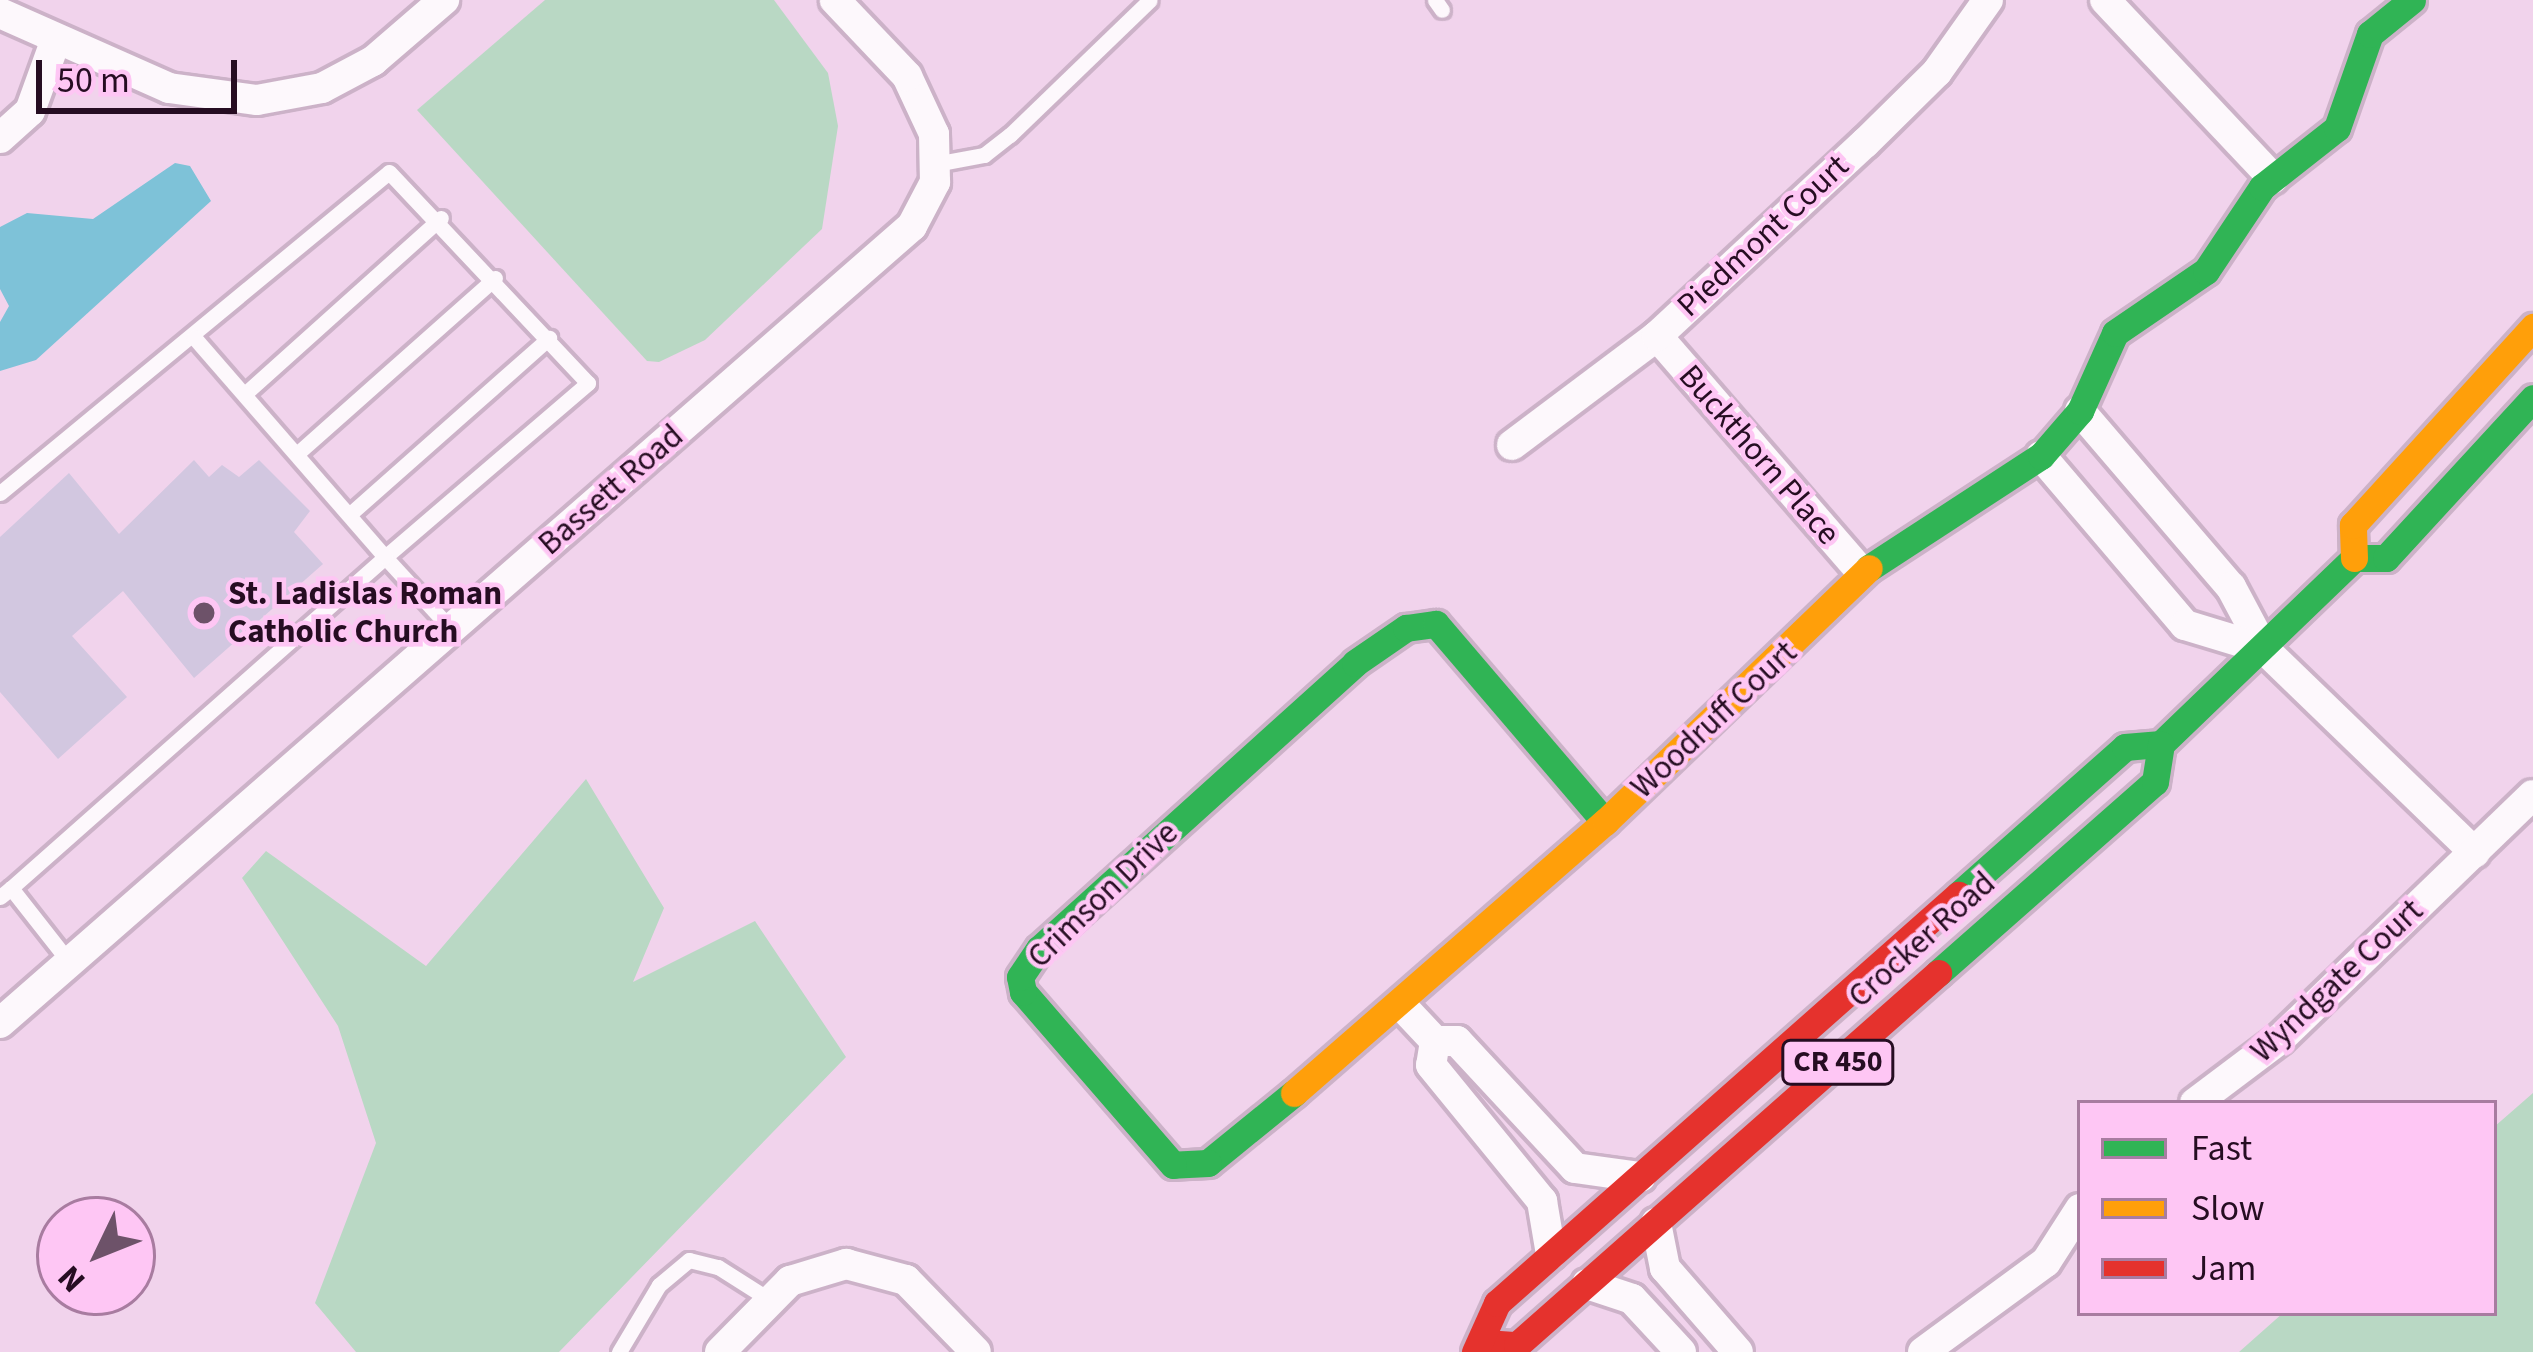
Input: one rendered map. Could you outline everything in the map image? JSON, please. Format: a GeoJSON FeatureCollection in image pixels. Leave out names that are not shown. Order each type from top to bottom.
{"type":"FeatureCollection","features":[{"type":"Feature","properties":{"kind":"street"},"geometry":{"type":"LineString","coordinates":[[0,13],[55,42],[169,88],[212,97],[289,96],[373,61],[444,0]]}},
{"type":"Feature","properties":{"kind":"street"},"geometry":{"type":"LineString","coordinates":[[835,0],[907,76],[934,134],[935,164]]}},
{"type":"Feature","properties":{"kind":"street","name":"Piedmont Court"},"geometry":{"type":"LineString","coordinates":[[1512,445],[1657,336],[1937,72],[1988,0]]}},
{"type":"Feature","properties":{"kind":"street"},"geometry":{"type":"LineString","coordinates":[[2105,0],[2273,178]]}},
{"type":"Feature","properties":{"kind":"street","name":"Woodruff Court"},"geometry":{"type":"LineString","coordinates":[[1402,1006],[1605,822],[1862,574],[2041,456],[2080,411],[2115,334],[2206,271],[2273,178],[2337,128],[2370,34],[2412,0]]}},
{"type":"Feature","properties":{"kind":"street"},"geometry":{"type":"LineString","coordinates":[[0,138],[30,111],[55,42]]}},
{"type":"Feature","properties":{"kind":"street","name":"Bassett Road"},"geometry":{"type":"LineString","coordinates":[[0,1023],[912,226],[935,182],[935,164]]}},
{"type":"Feature","properties":{"kind":"street","name":"Crocker Road"},"geometry":{"type":"LineString","coordinates":[[2161,744],[2156,782],[1513,1348],[1480,1348],[1486,1317],[1496,1303],[2125,747],[2161,744],[2264,649],[2354,558],[2353,525],[2533,327]]}},
{"type":"Feature","properties":{"kind":"street","name":"Buckthorn Place"},"geometry":{"type":"LineString","coordinates":[[1657,336],[1862,574]]}},
{"type":"Feature","properties":{"kind":"street","name":"Crocker Road"},"geometry":{"type":"LineString","coordinates":[[2354,558],[2386,559],[2533,398]]}},
{"type":"Feature","properties":{"kind":"street"},"geometry":{"type":"LineString","coordinates":[[2080,411],[2230,587],[2264,649],[2474,853]]}},
{"type":"Feature","properties":{"kind":"street"},"geometry":{"type":"LineString","coordinates":[[2041,456],[2186,625],[2264,649]]}},
{"type":"Feature","properties":{"kind":"street","name":"Crimson Drive"},"geometry":{"type":"LineString","coordinates":[[1402,1006],[1281,1111],[1208,1163],[1187,1167],[1173,1165],[1023,992],[1020,977],[1039,949],[1355,663],[1406,628],[1436,624],[1605,822]]}},
{"type":"Feature","properties":{"kind":"street","name":"Wyndgate Court"},"geometry":{"type":"LineString","coordinates":[[2198,1100],[2280,1039],[2533,795]]}},
{"type":"Feature","properties":{"kind":"street"},"geometry":{"type":"LineString","coordinates":[[1402,1006],[1435,1041],[1457,1041],[1575,1168],[1640,1177]]}},
{"type":"Feature","properties":{"kind":"street"},"geometry":{"type":"LineString","coordinates":[[1435,1041],[1431,1065],[1542,1201],[1552,1254]]}},
{"type":"Feature","properties":{"kind":"street"},"geometry":{"type":"LineString","coordinates":[[1923,1352],[2046,1262],[2077,1214]]}},
{"type":"Feature","properties":{"kind":"street"},"geometry":{"type":"LineString","coordinates":[[1656,1223],[1665,1268],[1738,1352]]}},
{"type":"Feature","properties":{"kind":"street"},"geometry":{"type":"LineString","coordinates":[[721,1352],[770,1300],[815,1269],[846,1264],[906,1280],[976,1352]]}},
{"type":"Feature","properties":{"kind":"street"},"geometry":{"type":"LineString","coordinates":[[1587,1284],[1632,1299],[1681,1352]]}},
{"type":"Feature","properties":{"kind":"lane"},"geometry":{"type":"LineString","coordinates":[[935,164],[984,154],[1010,135],[1150,0]]}},
{"type":"Feature","properties":{"kind":"lane"},"geometry":{"type":"LineString","coordinates":[[0,493],[389,172],[441,218],[588,383],[5,893],[70,962]]}},
{"type":"Feature","properties":{"kind":"lane"},"geometry":{"type":"LineString","coordinates":[[248,392],[441,218]]}},
{"type":"Feature","properties":{"kind":"lane"},"geometry":{"type":"LineString","coordinates":[[299,452],[495,278]]}},
{"type":"Feature","properties":{"kind":"lane"},"geometry":{"type":"LineString","coordinates":[[194,337],[248,392],[385,557],[452,629]]}},
{"type":"Feature","properties":{"kind":"lane"},"geometry":{"type":"LineString","coordinates":[[350,514],[549,338]]}},
{"type":"Feature","properties":{"kind":"lane"},"geometry":{"type":"LineString","coordinates":[[620,1352],[658,1285],[688,1260],[718,1268],[770,1300]]}},
{"type":"Feature","properties":{"kind":"green space"},"geometry":{"type":"Polygon","coordinates":[[[545,0],[774,0],[828,73],[838,126],[822,229],[705,340],[659,362],[647,361],[417,110],[545,0]]]}},
{"type":"Feature","properties":{"kind":"green space"},"geometry":{"type":"Polygon","coordinates":[[[586,779],[664,908],[633,982],[755,921],[846,1057],[559,1352],[356,1352],[315,1303],[376,1143],[338,1026],[242,878],[266,851],[426,966],[586,779]]]}},
{"type":"Feature","properties":{"kind":"green space"},"geometry":{"type":"Polygon","coordinates":[[[2533,1093],[2533,1352],[2239,1352],[2280,1316],[2497,1316],[2497,1124],[2533,1093]]]}},
{"type":"Feature","properties":{"kind":"water"},"geometry":{"type":"Polygon","coordinates":[[[175,163],[190,166],[211,201],[36,360],[0,371],[0,322],[9,306],[0,289],[0,227],[27,213],[93,219],[175,163]]]}},
{"type":"Feature","properties":{"kind":"building","name":"St. Ladislas Roman Catholic Church"},"geometry":{"type":"Polygon","coordinates":[[[194,460],[209,477],[222,465],[239,477],[259,460],[310,511],[294,532],[323,564],[194,678],[123,591],[72,636],[127,697],[58,759],[0,692],[0,537],[69,473],[119,534],[194,460]]]}},
{"type":"Feature","properties":{"kind":"traffic: fast"},"geometry":{"type":"LineString","coordinates":[[1869,568],[2041,456],[2080,411],[2115,333],[2206,271],[2262,187],[2337,128],[2370,34],[2412,0]]}},
{"type":"Feature","properties":{"kind":"traffic: fast"},"geometry":{"type":"LineString","coordinates":[[1958,895],[2125,747],[2161,744],[2354,558],[2386,558],[2533,398]]}},
{"type":"Feature","properties":{"kind":"traffic: fast"},"geometry":{"type":"LineString","coordinates":[[1294,1093],[1208,1163],[1173,1165],[1023,992],[1020,977],[1039,949],[1355,663],[1406,628],[1436,624],[1605,822]]}},
{"type":"Feature","properties":{"kind":"traffic: fast"},"geometry":{"type":"LineString","coordinates":[[1938,973],[2155,782],[2161,744]]}},
{"type":"Feature","properties":{"kind":"traffic: slow"},"geometry":{"type":"LineString","coordinates":[[2354,558],[2353,525],[2533,327]]}},
{"type":"Feature","properties":{"kind":"traffic: slow"},"geometry":{"type":"LineString","coordinates":[[1294,1093],[1605,822],[1869,568]]}},
{"type":"Feature","properties":{"kind":"traffic: jam"},"geometry":{"type":"LineString","coordinates":[[1475,1352],[1497,1303],[1958,895]]}},
{"type":"Feature","properties":{"kind":"traffic: jam"},"geometry":{"type":"LineString","coordinates":[[1485,1343],[1517,1345],[1938,973]]}},
{"type":"Feature","properties":{"kind":"place","name":"St. Ladislas Roman Catholic Church"},"geometry":{"type":"Point","coordinates":[204,613]}}]}
